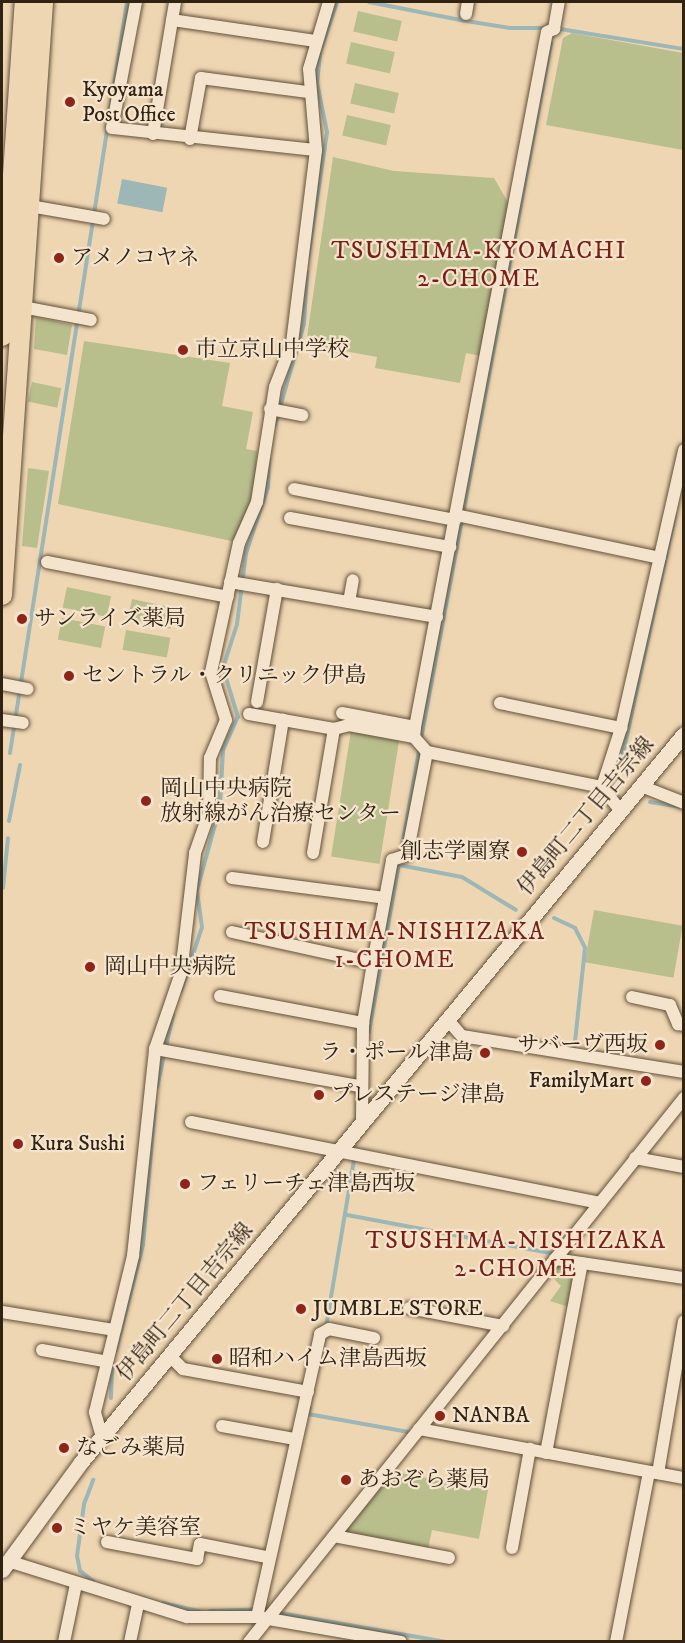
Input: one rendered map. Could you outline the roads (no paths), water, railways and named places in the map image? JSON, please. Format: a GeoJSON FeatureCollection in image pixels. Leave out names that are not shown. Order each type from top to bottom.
{"type":"FeatureCollection","features":[{"type":"Feature","properties":{"kind":"highway"},"geometry":{"type":"LineString","coordinates":[[2,595],[23,308],[14,204],[25,2]]}},
{"type":"Feature","properties":{"kind":"highway"},"geometry":{"type":"LineString","coordinates":[[2,336],[2,303],[14,204],[43,2]]}},
{"type":"Feature","properties":{"kind":"street"},"geometry":{"type":"LineString","coordinates":[[136,2],[112,128],[316,150]]}},
{"type":"Feature","properties":{"kind":"street"},"geometry":{"type":"LineString","coordinates":[[153,134],[175,2]]}},
{"type":"Feature","properties":{"kind":"street"},"geometry":{"type":"LineString","coordinates":[[102,1437],[95,1413],[104,1361],[133,1256],[162,1050],[181,973],[195,853],[209,813],[210,758],[226,720],[211,677],[228,597],[256,502],[292,343],[316,150],[308,92],[316,41],[329,2]]}},
{"type":"Feature","properties":{"kind":"street"},"geometry":{"type":"LineString","coordinates":[[362,1122],[358,1086],[363,1023],[373,963],[392,860],[400,857],[437,617],[450,547],[460,517],[546,32],[554,29],[559,2]]}},
{"type":"Feature","properties":{"kind":"street"},"geometry":{"type":"LineString","coordinates":[[172,20],[316,41]]}},
{"type":"Feature","properties":{"kind":"street"},"geometry":{"type":"LineString","coordinates":[[190,138],[201,78],[308,92]]}},
{"type":"Feature","properties":{"kind":"street"},"geometry":{"type":"LineString","coordinates":[[14,204],[95,217]]}},
{"type":"Feature","properties":{"kind":"street"},"geometry":{"type":"LineString","coordinates":[[2,303],[81,318]]}},
{"type":"Feature","properties":{"kind":"street"},"geometry":{"type":"LineString","coordinates":[[276,410],[302,415]]}},
{"type":"Feature","properties":{"kind":"street"},"geometry":{"type":"LineString","coordinates":[[602,787],[621,728],[680,476],[684,450]]}},
{"type":"Feature","properties":{"kind":"street"},"geometry":{"type":"LineString","coordinates":[[294,489],[460,517],[660,558]]}},
{"type":"Feature","properties":{"kind":"street"},"geometry":{"type":"LineString","coordinates":[[290,518],[450,547]]}},
{"type":"Feature","properties":{"kind":"street"},"geometry":{"type":"LineString","coordinates":[[47,562],[228,597]]}},
{"type":"Feature","properties":{"kind":"street"},"geometry":{"type":"LineString","coordinates":[[350,602],[353,580]]}},
{"type":"Feature","properties":{"kind":"street"},"geometry":{"type":"LineString","coordinates":[[232,582],[437,617]]}},
{"type":"Feature","properties":{"kind":"street"},"geometry":{"type":"LineString","coordinates":[[257,702],[277,589]]}},
{"type":"Feature","properties":{"kind":"street"},"geometry":{"type":"LineString","coordinates":[[2,684],[24,688]]}},
{"type":"Feature","properties":{"kind":"street"},"geometry":{"type":"LineString","coordinates":[[500,703],[621,728]]}},
{"type":"Feature","properties":{"kind":"street"},"geometry":{"type":"LineString","coordinates":[[342,713],[419,741]]}},
{"type":"Feature","properties":{"kind":"street"},"geometry":{"type":"LineString","coordinates":[[249,714],[334,729],[349,725],[602,787],[620,810]]}},
{"type":"Feature","properties":{"kind":"street"},"geometry":{"type":"LineString","coordinates":[[262,842],[283,720]]}},
{"type":"Feature","properties":{"kind":"street"},"geometry":{"type":"LineString","coordinates":[[313,853],[334,729]]}},
{"type":"Feature","properties":{"kind":"street","name":"伊島町二丁目吉宗線"},"geometry":{"type":"LineString","coordinates":[[5,1565],[102,1437],[684,734]]}},
{"type":"Feature","properties":{"kind":"street"},"geometry":{"type":"LineString","coordinates":[[641,786],[684,802]]}},
{"type":"Feature","properties":{"kind":"street"},"geometry":{"type":"LineString","coordinates":[[232,878],[385,898]]}},
{"type":"Feature","properties":{"kind":"street"},"geometry":{"type":"LineString","coordinates":[[231,932],[373,963]]}},
{"type":"Feature","properties":{"kind":"street"},"geometry":{"type":"LineString","coordinates":[[220,996],[363,1023]]}},
{"type":"Feature","properties":{"kind":"street"},"geometry":{"type":"LineString","coordinates":[[632,997],[670,1005],[678,1024],[684,1025]]}},
{"type":"Feature","properties":{"kind":"street"},"geometry":{"type":"LineString","coordinates":[[447,1019],[462,1036],[684,1072]]}},
{"type":"Feature","properties":{"kind":"street"},"geometry":{"type":"LineString","coordinates":[[162,1050],[358,1086]]}},
{"type":"Feature","properties":{"kind":"street"},"geometry":{"type":"LineString","coordinates":[[260,1613],[334,1536],[684,1098]]}},
{"type":"Feature","properties":{"kind":"street"},"geometry":{"type":"LineString","coordinates":[[191,1122],[600,1203]]}},
{"type":"Feature","properties":{"kind":"street"},"geometry":{"type":"LineString","coordinates":[[635,1158],[684,1167]]}},
{"type":"Feature","properties":{"kind":"street"},"geometry":{"type":"LineString","coordinates":[[555,1258],[684,1278]]}},
{"type":"Feature","properties":{"kind":"street"},"geometry":{"type":"LineString","coordinates":[[546,1453],[582,1263]]}},
{"type":"Feature","properties":{"kind":"street"},"geometry":{"type":"LineString","coordinates":[[409,1308],[503,1326]]}},
{"type":"Feature","properties":{"kind":"street"},"geometry":{"type":"LineString","coordinates":[[2,1312],[114,1330]]}},
{"type":"Feature","properties":{"kind":"street"},"geometry":{"type":"LineString","coordinates":[[616,1641],[684,1321]]}},
{"type":"Feature","properties":{"kind":"street"},"geometry":{"type":"LineString","coordinates":[[249,1641],[260,1613],[266,1557],[294,1439],[326,1330],[374,1338]]}},
{"type":"Feature","properties":{"kind":"street"},"geometry":{"type":"LineString","coordinates":[[42,1350],[104,1361]]}},
{"type":"Feature","properties":{"kind":"street"},"geometry":{"type":"LineString","coordinates":[[170,1355],[183,1369],[308,1392]]}},
{"type":"Feature","properties":{"kind":"street"},"geometry":{"type":"LineString","coordinates":[[222,1426],[294,1439]]}},
{"type":"Feature","properties":{"kind":"street"},"geometry":{"type":"LineString","coordinates":[[418,1429],[684,1478]]}},
{"type":"Feature","properties":{"kind":"street"},"geometry":{"type":"LineString","coordinates":[[512,1548],[530,1449]]}},
{"type":"Feature","properties":{"kind":"street"},"geometry":{"type":"LineString","coordinates":[[334,1536],[449,1558]]}},
{"type":"Feature","properties":{"kind":"street"},"geometry":{"type":"LineString","coordinates":[[107,1542],[197,1559],[200,1544],[266,1557]]}},
{"type":"Feature","properties":{"kind":"street"},"geometry":{"type":"LineString","coordinates":[[5,1565],[71,1578],[76,1584],[187,1617],[260,1613],[400,1641]]}},
{"type":"Feature","properties":{"kind":"street"},"geometry":{"type":"LineString","coordinates":[[64,1641],[76,1584]]}},
{"type":"Feature","properties":{"kind":"street"},"geometry":{"type":"LineString","coordinates":[[130,1641],[138,1604]]}},
{"type":"Feature","properties":{"kind":"water"},"geometry":{"type":"Polygon","coordinates":[[[122,179],[167,188],[162,212],[117,204],[122,179]]]}},
{"type":"Feature","properties":{"kind":"waterway"},"geometry":{"type":"LineString","coordinates":[[10,753],[127,2]]}},
{"type":"Feature","properties":{"kind":"waterway"},"geometry":{"type":"LineString","coordinates":[[308,258],[327,132],[317,83],[320,52],[337,2]]}},
{"type":"Feature","properties":{"kind":"waterway"},"geometry":{"type":"LineString","coordinates":[[369,2],[460,20]]}},
{"type":"Feature","properties":{"kind":"waterway"},"geometry":{"type":"LineString","coordinates":[[461,14],[460,20],[510,28],[545,28]]}},
{"type":"Feature","properties":{"kind":"waterway"},"geometry":{"type":"LineString","coordinates":[[560,29],[684,49]]}},
{"type":"Feature","properties":{"kind":"waterway"},"geometry":{"type":"LineString","coordinates":[[421,739],[551,43]]}},
{"type":"Feature","properties":{"kind":"waterway"},"geometry":{"type":"LineString","coordinates":[[275,425],[304,324],[307,272]]}},
{"type":"Feature","properties":{"kind":"waterway"},"geometry":{"type":"LineString","coordinates":[[181,991],[202,927],[197,890],[220,807],[223,750],[238,717],[223,668],[237,624],[246,553],[268,487],[269,459]]}},
{"type":"Feature","properties":{"kind":"waterway"},"geometry":{"type":"LineString","coordinates":[[617,781],[675,515]]}},
{"type":"Feature","properties":{"kind":"waterway"},"geometry":{"type":"LineString","coordinates":[[369,1032],[419,750]]}},
{"type":"Feature","properties":{"kind":"waterway"},"geometry":{"type":"LineString","coordinates":[[9,821],[20,765]]}},
{"type":"Feature","properties":{"kind":"waterway"},"geometry":{"type":"LineString","coordinates":[[650,802],[680,807]]}},
{"type":"Feature","properties":{"kind":"waterway"},"geometry":{"type":"LineString","coordinates":[[3,888],[8,838]]}},
{"type":"Feature","properties":{"kind":"waterway"},"geometry":{"type":"LineString","coordinates":[[399,865],[462,877],[516,910]]}},
{"type":"Feature","properties":{"kind":"waterway"},"geometry":{"type":"LineString","coordinates":[[554,918],[575,928],[585,948],[574,1051]]}},
{"type":"Feature","properties":{"kind":"waterway"},"geometry":{"type":"LineString","coordinates":[[157,1087],[173,1015]]}},
{"type":"Feature","properties":{"kind":"waterway"},"geometry":{"type":"LineString","coordinates":[[116,1350],[143,1245],[155,1106]]}},
{"type":"Feature","properties":{"kind":"waterway"},"geometry":{"type":"LineString","coordinates":[[326,1327],[354,1159]]}},
{"type":"Feature","properties":{"kind":"waterway"},"geometry":{"type":"LineString","coordinates":[[347,1215],[550,1253]]}},
{"type":"Feature","properties":{"kind":"waterway"},"geometry":{"type":"LineString","coordinates":[[111,1398],[112,1363]]}},
{"type":"Feature","properties":{"kind":"waterway"},"geometry":{"type":"LineString","coordinates":[[310,1408],[308,1414],[408,1432]]}},
{"type":"Feature","properties":{"kind":"waterway"},"geometry":{"type":"LineString","coordinates":[[93,1480],[84,1504],[77,1556],[80,1571],[93,1581]]}},
{"type":"Feature","properties":{"kind":"waterway"},"geometry":{"type":"LineString","coordinates":[[163,1603],[199,1611]]}},
{"type":"Feature","properties":{"kind":"waterway"},"geometry":{"type":"LineString","coordinates":[[210,1611],[266,1609]]}},
{"type":"Feature","properties":{"kind":"waterway"},"geometry":{"type":"LineString","coordinates":[[280,1613],[447,1642]]}},
{"type":"Feature","properties":{"kind":"place","name":"Kyoyama Post Office"},"geometry":{"type":"Point","coordinates":[70,102]}},
{"type":"Feature","properties":{"kind":"place","name":"アメノコヤネ"},"geometry":{"type":"Point","coordinates":[59,258]}},
{"type":"Feature","properties":{"kind":"place","name":"市立京山中学校"},"geometry":{"type":"Point","coordinates":[183,350]}},
{"type":"Feature","properties":{"kind":"place","name":"サンライズ薬局"},"geometry":{"type":"Point","coordinates":[22,619]}},
{"type":"Feature","properties":{"kind":"place","name":"セントラル・クリニック伊島"},"geometry":{"type":"Point","coordinates":[69,676]}},
{"type":"Feature","properties":{"kind":"place","name":"岡山中央病院 放射線がん治療センター"},"geometry":{"type":"Point","coordinates":[146,801]}},
{"type":"Feature","properties":{"kind":"place","name":"創志学園寮"},"geometry":{"type":"Point","coordinates":[522,852]}},
{"type":"Feature","properties":{"kind":"place","name":"岡山中央病院"},"geometry":{"type":"Point","coordinates":[90,967]}},
{"type":"Feature","properties":{"kind":"place","name":"サバーヴ西坂"},"geometry":{"type":"Point","coordinates":[660,1045]}},
{"type":"Feature","properties":{"kind":"place","name":"ラ・ポール津島"},"geometry":{"type":"Point","coordinates":[485,1053]}},
{"type":"Feature","properties":{"kind":"place","name":"FamilyMart"},"geometry":{"type":"Point","coordinates":[646,1081]}},
{"type":"Feature","properties":{"kind":"place","name":"プレステージ津島"},"geometry":{"type":"Point","coordinates":[319,1095]}},
{"type":"Feature","properties":{"kind":"place","name":"Kura Sushi"},"geometry":{"type":"Point","coordinates":[18,1144]}},
{"type":"Feature","properties":{"kind":"place","name":"フェリーチェ津島西坂"},"geometry":{"type":"Point","coordinates":[185,1184]}},
{"type":"Feature","properties":{"kind":"place","name":"JUMBLE STORE"},"geometry":{"type":"Point","coordinates":[301,1309]}},
{"type":"Feature","properties":{"kind":"place","name":"昭和ハイム津島西坂"},"geometry":{"type":"Point","coordinates":[217,1359]}},
{"type":"Feature","properties":{"kind":"place","name":"NANBA"},"geometry":{"type":"Point","coordinates":[440,1416]}},
{"type":"Feature","properties":{"kind":"place","name":"なごみ薬局"},"geometry":{"type":"Point","coordinates":[64,1448]}},
{"type":"Feature","properties":{"kind":"place","name":"あおぞら薬局"},"geometry":{"type":"Point","coordinates":[346,1480]}},
{"type":"Feature","properties":{"kind":"place","name":"ミヤケ美容室"},"geometry":{"type":"Point","coordinates":[57,1528]}},
{"type":"Feature","properties":{"kind":"district","name":"TSUSHIMA-KYOMACHI 2-CHOME"},"geometry":{"type":"Point","coordinates":[479,266]}},
{"type":"Feature","properties":{"kind":"district","name":"TSUSHIMA-NISHIZAKA 1-CHOME"},"geometry":{"type":"Point","coordinates":[395,947]}},
{"type":"Feature","properties":{"kind":"district","name":"TSUSHIMA-NISHIZAKA 2-CHOME"},"geometry":{"type":"Point","coordinates":[516,1256]}}]}
